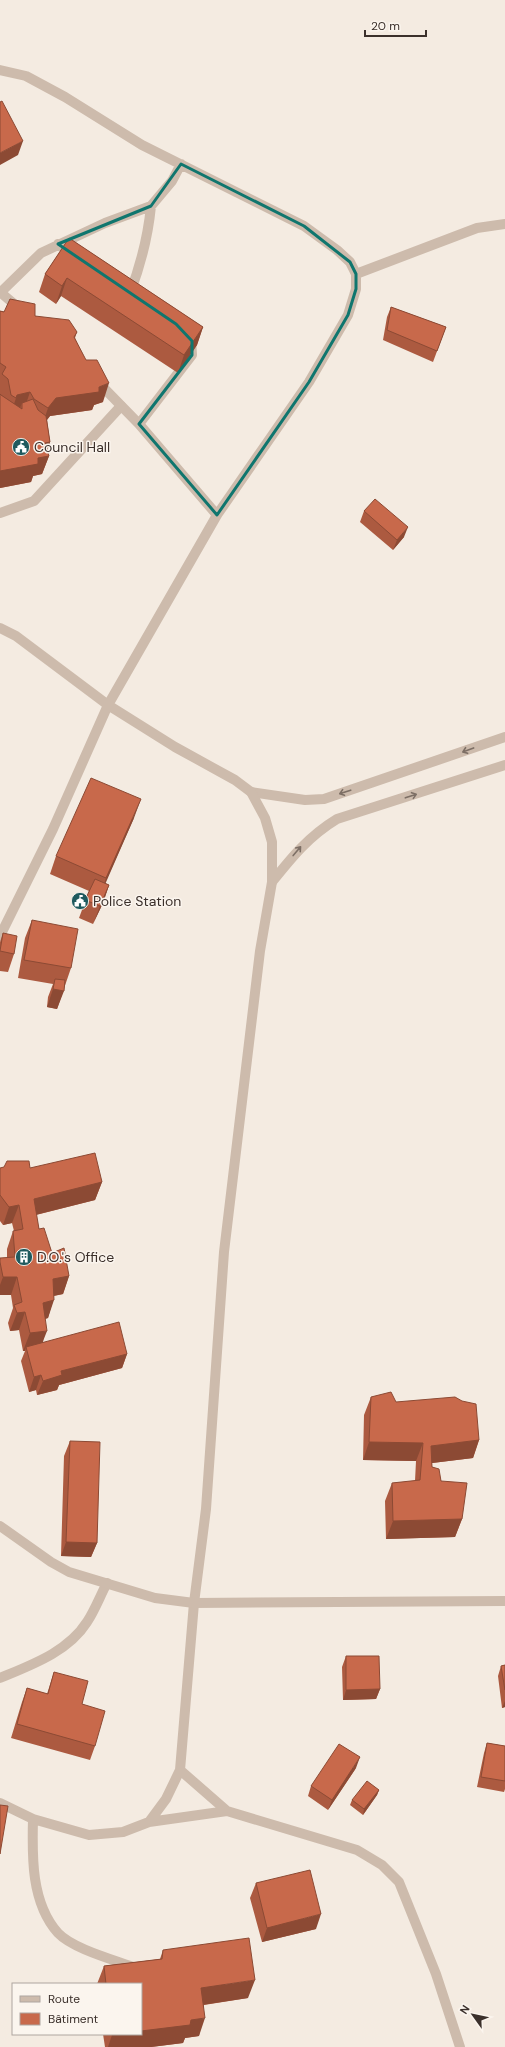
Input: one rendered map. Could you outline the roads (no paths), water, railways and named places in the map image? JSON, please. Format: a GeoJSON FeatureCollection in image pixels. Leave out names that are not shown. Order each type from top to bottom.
{"type":"FeatureCollection","features":[{"type":"Feature","properties":{"kind":"street"},"geometry":{"type":"LineString","coordinates":[[0,70],[26,76],[142,145],[304,226],[337,250],[350,262],[356,274],[356,289],[344,322],[309,382],[217,515],[108,705],[53,829],[0,936]]}},
{"type":"Feature","properties":{"kind":"street"},"geometry":{"type":"LineString","coordinates":[[28,316],[0,292],[41,253],[105,223],[151,206],[172,181],[181,164]]}},
{"type":"Feature","properties":{"kind":"street"},"geometry":{"type":"LineString","coordinates":[[130,293],[141,266],[149,232],[151,206]]}},
{"type":"Feature","properties":{"kind":"street"},"geometry":{"type":"LineString","coordinates":[[356,274],[477,228],[505,224]]}},
{"type":"Feature","properties":{"kind":"street"},"geometry":{"type":"LineString","coordinates":[[58,244],[84,262]]}},
{"type":"Feature","properties":{"kind":"street"},"geometry":{"type":"LineString","coordinates":[[139,424],[192,355],[192,340],[181,329]]}},
{"type":"Feature","properties":{"kind":"street"},"geometry":{"type":"LineString","coordinates":[[88,373],[139,424],[217,515]]}},
{"type":"Feature","properties":{"kind":"street"},"geometry":{"type":"LineString","coordinates":[[0,513],[34,501],[121,406]]}},
{"type":"Feature","properties":{"kind":"street"},"geometry":{"type":"LineString","coordinates":[[0,628],[16,636],[108,705],[176,747],[235,780],[251,792],[265,818],[272,842],[272,882],[258,966],[224,1252],[206,1509],[194,1603],[180,1770],[166,1799],[149,1822]]}},
{"type":"Feature","properties":{"kind":"street"},"geometry":{"type":"LineString","coordinates":[[251,792],[305,800],[324,799],[505,737]]}},
{"type":"Feature","properties":{"kind":"street"},"geometry":{"type":"LineString","coordinates":[[272,882],[300,847],[319,830],[337,820],[505,765]]}},
{"type":"Feature","properties":{"kind":"street"},"geometry":{"type":"LineString","coordinates":[[0,1526],[51,1562],[69,1572],[155,1598],[194,1603],[505,1601]]}},
{"type":"Feature","properties":{"kind":"street"},"geometry":{"type":"LineString","coordinates":[[0,1678],[46,1658],[67,1643],[86,1623],[107,1583]]}},
{"type":"Feature","properties":{"kind":"street"},"geometry":{"type":"LineString","coordinates":[[180,1770],[228,1811],[357,1850],[382,1865],[398,1882],[436,1974],[460,2047]]}},
{"type":"Feature","properties":{"kind":"street"},"geometry":{"type":"LineString","coordinates":[[0,1803],[33,1818],[89,1835],[123,1832],[149,1822],[228,1811]]}},
{"type":"Feature","properties":{"kind":"street"},"geometry":{"type":"LineString","coordinates":[[33,1818],[32,1849],[40,1905],[58,1933],[83,1949],[138,1969]]}},
{"type":"Feature","properties":{"kind":"place","name":"Council Hall"},"geometry":{"type":"Point","coordinates":[21,447]}},
{"type":"Feature","properties":{"kind":"place","name":"Police Station"},"geometry":{"type":"Point","coordinates":[80,901]}},
{"type":"Feature","properties":{"kind":"place","name":"D.O.'s Office"},"geometry":{"type":"Point","coordinates":[24,1257]}}]}
